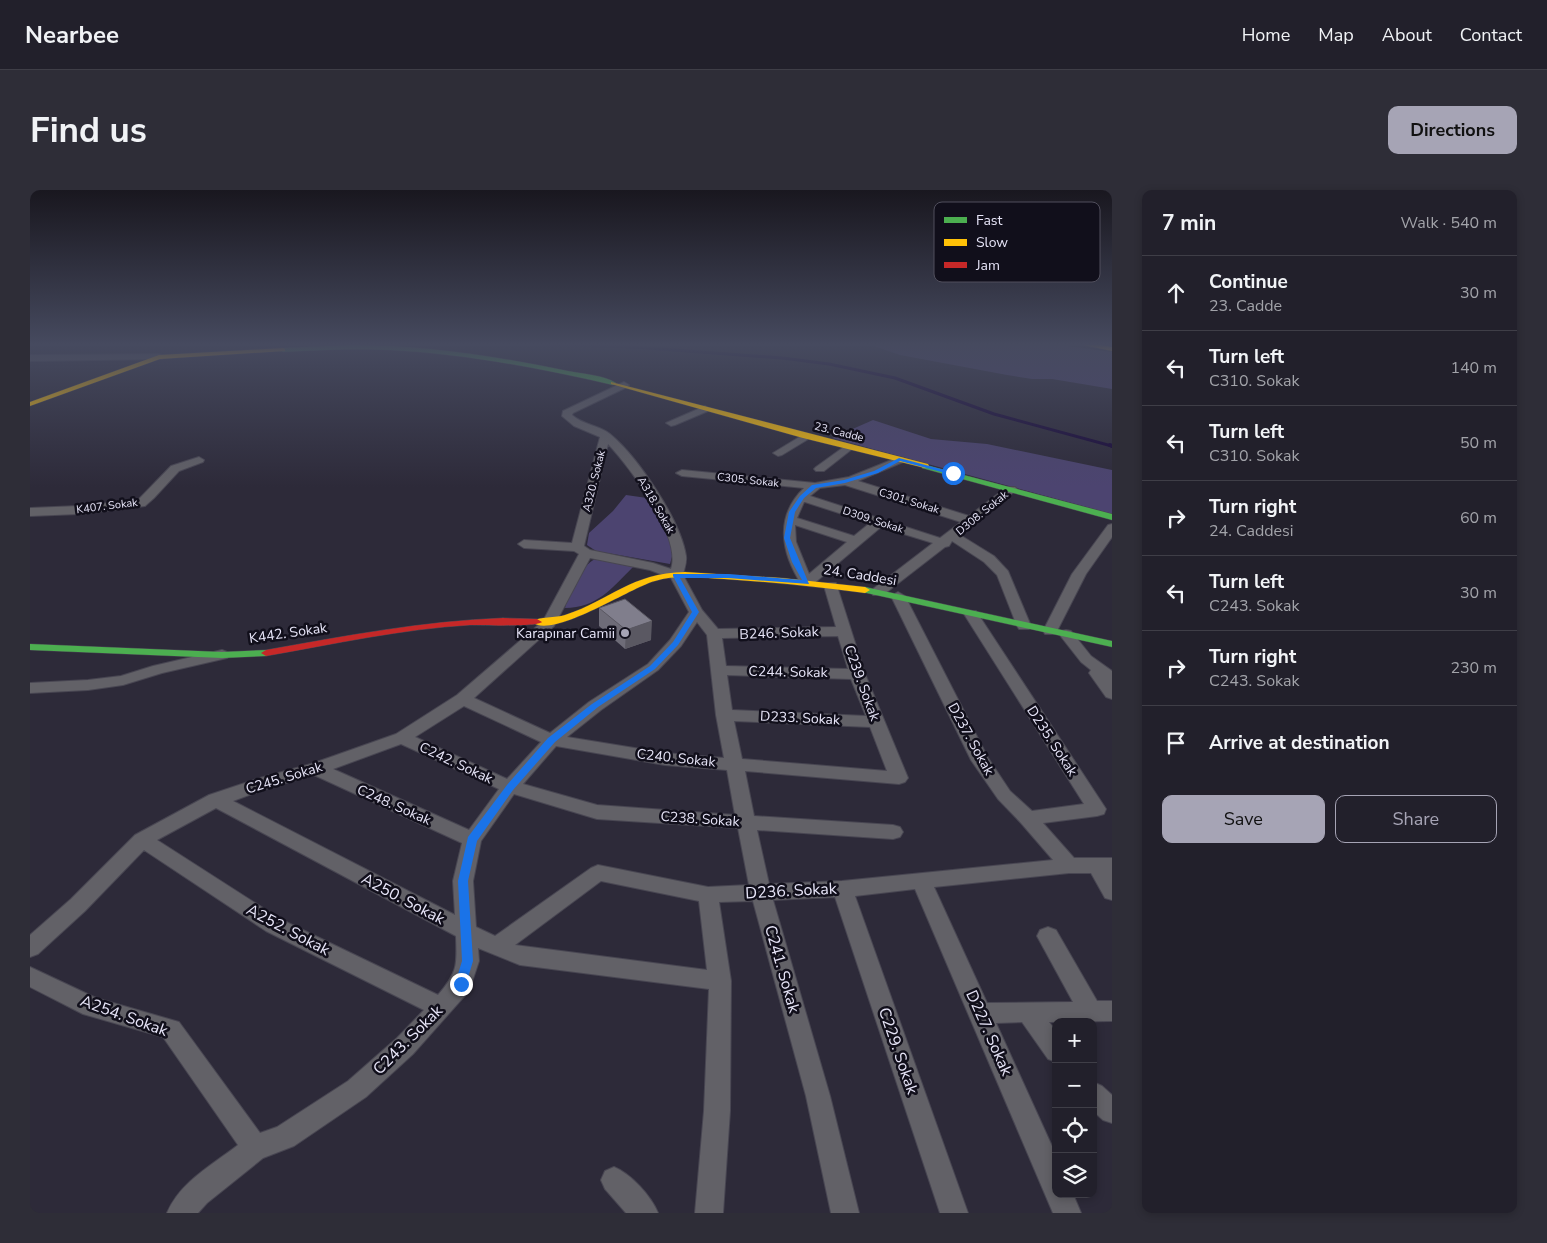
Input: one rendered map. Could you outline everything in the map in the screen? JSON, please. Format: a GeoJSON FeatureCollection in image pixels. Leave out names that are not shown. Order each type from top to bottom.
{"type":"FeatureCollection","features":[{"type":"Feature","properties":{"kind":"street","name":"23. Cadde"},"geometry":{"type":"LineString","coordinates":[[30,404],[67,391]]}},
{"type":"Feature","properties":{"kind":"street","name":"A318. Sokak"},"geometry":{"type":"LineString","coordinates":[[613,391],[568,411],[567,416],[578,426],[606,436],[642,478],[672,530],[680,558],[676,576]]}},
{"type":"Feature","properties":{"kind":"street","name":"23. Cadde"},"geometry":{"type":"LineString","coordinates":[[641,391],[1112,517]]}},
{"type":"Feature","properties":{"kind":"street"},"geometry":{"type":"LineString","coordinates":[[671,423],[705,409]]}},
{"type":"Feature","properties":{"kind":"street","name":"A320. Sokak"},"geometry":{"type":"LineString","coordinates":[[549,623],[582,550],[583,527],[606,436]]}},
{"type":"Feature","properties":{"kind":"street"},"geometry":{"type":"LineString","coordinates":[[778,453],[806,436]]}},
{"type":"Feature","properties":{"kind":"street"},"geometry":{"type":"LineString","coordinates":[[820,469],[848,447]]}},
{"type":"Feature","properties":{"kind":"street","name":"K407. Sokak"},"geometry":{"type":"LineString","coordinates":[[30,512],[79,510],[141,502],[148,499],[173,470],[199,460]]}},
{"type":"Feature","properties":{"kind":"street","name":"C305. Sokak"},"geometry":{"type":"LineString","coordinates":[[682,473],[814,486],[845,481],[876,472],[899,460]]}},
{"type":"Feature","properties":{"kind":"street","name":"C301. Sokak"},"geometry":{"type":"LineString","coordinates":[[845,481],[972,521]]}},
{"type":"Feature","properties":{"kind":"street"},"geometry":{"type":"LineString","coordinates":[[814,486],[802,497],[792,512],[787,538],[796,562],[807,582],[879,522]]}},
{"type":"Feature","properties":{"kind":"street","name":"D308. Sokak"},"geometry":{"type":"LineString","coordinates":[[878,592],[1011,489]]}},
{"type":"Feature","properties":{"kind":"street","name":"D309. Sokak"},"geometry":{"type":"LineString","coordinates":[[802,497],[879,522],[948,539],[989,560],[1003,574],[1024,626]]}},
{"type":"Feature","properties":{"kind":"street"},"geometry":{"type":"LineString","coordinates":[[791,520],[856,541]]}},
{"type":"Feature","properties":{"kind":"street"},"geometry":{"type":"LineString","coordinates":[[1050,631],[1079,574],[1112,528]]}},
{"type":"Feature","properties":{"kind":"street"},"geometry":{"type":"LineString","coordinates":[[524,544],[582,550],[653,567],[676,576],[696,612],[714,634]]}},
{"type":"Feature","properties":{"kind":"street","name":"24. Caddesi"},"geometry":{"type":"LineString","coordinates":[[549,623],[592,610],[637,584],[657,577],[728,576],[807,582],[878,592],[1024,626],[1112,644]]}},
{"type":"Feature","properties":{"kind":"street","name":"C239. Sokak"},"geometry":{"type":"LineString","coordinates":[[831,586],[857,674],[899,778]]}},
{"type":"Feature","properties":{"kind":"street","name":"D237. Sokak"},"geometry":{"type":"LineString","coordinates":[[898,596],[980,760],[1004,795],[1028,818],[1069,866]]}},
{"type":"Feature","properties":{"kind":"street","name":"C243. Sokak"},"geometry":{"type":"LineString","coordinates":[[181,1213],[197,1193],[255,1148],[285,1137],[317,1118],[357,1089],[405,1046],[461,984],[468,961],[463,881],[472,840],[510,787],[552,740],[595,706],[653,668],[676,643],[696,612]]}},
{"type":"Feature","properties":{"kind":"street","name":"D235. Sokak"},"geometry":{"type":"LineString","coordinates":[[971,614],[1104,808],[1028,818]]}},
{"type":"Feature","properties":{"kind":"street","name":"K442. Sokak"},"geometry":{"type":"LineString","coordinates":[[30,647],[222,655],[259,654],[448,623],[506,620],[549,623]]}},
{"type":"Feature","properties":{"kind":"street","name":"C245. Sokak"},"geometry":{"type":"LineString","coordinates":[[30,948],[78,905],[142,840],[216,800],[266,782],[316,770],[402,738],[463,699],[549,623]]}},
{"type":"Feature","properties":{"kind":"street","name":"B246. Sokak"},"geometry":{"type":"LineString","coordinates":[[714,634],[844,631]]}},
{"type":"Feature","properties":{"kind":"street","name":"C241. Sokak"},"geometry":{"type":"LineString","coordinates":[[714,634],[724,715],[760,893],[818,1096],[845,1213]]}},
{"type":"Feature","properties":{"kind":"street"},"geometry":{"type":"LineString","coordinates":[[1066,634],[1112,694]]}},
{"type":"Feature","properties":{"kind":"street"},"geometry":{"type":"LineString","coordinates":[[30,688],[88,685],[123,680],[158,669],[222,655]]}},
{"type":"Feature","properties":{"kind":"street"},"geometry":{"type":"LineString","coordinates":[[1086,659],[1112,679]]}},
{"type":"Feature","properties":{"kind":"street","name":"C244. Sokak"},"geometry":{"type":"LineString","coordinates":[[718,670],[857,674]]}},
{"type":"Feature","properties":{"kind":"street","name":"C240. Sokak"},"geometry":{"type":"LineString","coordinates":[[463,699],[552,740],[665,759],[899,778]]}},
{"type":"Feature","properties":{"kind":"street","name":"D233. Sokak"},"geometry":{"type":"LineString","coordinates":[[724,715],[876,722]]}},
{"type":"Feature","properties":{"kind":"street","name":"C242. Sokak"},"geometry":{"type":"LineString","coordinates":[[402,738],[510,787]]}},
{"type":"Feature","properties":{"kind":"street","name":"C248. Sokak"},"geometry":{"type":"LineString","coordinates":[[316,770],[472,840]]}},
{"type":"Feature","properties":{"kind":"street","name":"C238. Sokak"},"geometry":{"type":"LineString","coordinates":[[510,787],[597,812],[893,832]]}},
{"type":"Feature","properties":{"kind":"street","name":"A250. Sokak"},"geometry":{"type":"LineString","coordinates":[[216,800],[465,932],[520,956],[720,981]]}},
{"type":"Feature","properties":{"kind":"street","name":"A252. Sokak"},"geometry":{"type":"LineString","coordinates":[[142,840],[272,925],[441,1007]]}},
{"type":"Feature","properties":{"kind":"street"},"geometry":{"type":"LineString","coordinates":[[1104,865],[1112,892]]}},
{"type":"Feature","properties":{"kind":"street","name":"D236. Sokak"},"geometry":{"type":"LineString","coordinates":[[496,947],[598,873],[708,895],[842,889],[1069,866],[1104,865]]}},
{"type":"Feature","properties":{"kind":"street","name":"D227. Sokak"},"geometry":{"type":"LineString","coordinates":[[920,881],[1052,1177]]}},
{"type":"Feature","properties":{"kind":"street","name":"C229. Sokak"},"geometry":{"type":"LineString","coordinates":[[842,889],[954,1213]]}},
{"type":"Feature","properties":{"kind":"street"},"geometry":{"type":"LineString","coordinates":[[708,895],[720,981],[717,1111],[709,1213]]}},
{"type":"Feature","properties":{"kind":"street"},"geometry":{"type":"LineString","coordinates":[[1048,936],[1101,1011]]}},
{"type":"Feature","properties":{"kind":"street","name":"A254. Sokak"},"geometry":{"type":"LineString","coordinates":[[30,976],[91,1007],[170,1030],[255,1148]]}},
{"type":"Feature","properties":{"kind":"street"},"geometry":{"type":"LineString","coordinates":[[980,1013],[1101,1011]]}},
{"type":"Feature","properties":{"kind":"street"},"geometry":{"type":"LineString","coordinates":[[1029,1013],[1052,1045]]}},
{"type":"Feature","properties":{"kind":"street"},"geometry":{"type":"LineString","coordinates":[[614,1180],[644,1213]]}},
{"type":"Feature","properties":{"kind":"street"},"geometry":{"type":"LineString","coordinates":[[1061,1198],[1067,1213]]}},
{"type":"Feature","properties":{"kind":"shaded area"},"geometry":{"type":"Polygon","coordinates":[[[873,420],[931,439],[987,444],[1112,470],[1112,514],[832,438],[873,420]]]}},
{"type":"Feature","properties":{"kind":"shaded area"},"geometry":{"type":"Polygon","coordinates":[[[626,495],[647,498],[674,549],[670,564],[596,551],[587,545],[589,533],[613,511],[626,495]]]}},
{"type":"Feature","properties":{"kind":"shaded area"},"geometry":{"type":"Polygon","coordinates":[[[595,559],[633,567],[611,589],[595,601],[586,605],[565,608],[581,573],[595,559]]]}},
{"type":"Feature","properties":{"kind":"building"},"geometry":{"type":"Polygon","coordinates":[[[625,599],[652,621],[626,630],[599,608],[625,599]]]}},
{"type":"Feature","properties":{"kind":"waterway"},"geometry":{"type":"LineString","coordinates":[[930,391],[994,414],[1112,446],[1110,445]]}},
{"type":"Feature","properties":{"kind":"traffic: fast"},"geometry":{"type":"LineString","coordinates":[[925,466],[1112,517]]}},
{"type":"Feature","properties":{"kind":"traffic: fast"},"geometry":{"type":"LineString","coordinates":[[865,590],[1112,644]]}},
{"type":"Feature","properties":{"kind":"traffic: fast"},"geometry":{"type":"LineString","coordinates":[[30,647],[222,655],[266,653]]}},
{"type":"Feature","properties":{"kind":"traffic: slow"},"geometry":{"type":"LineString","coordinates":[[30,404],[66,391]]}},
{"type":"Feature","properties":{"kind":"traffic: slow"},"geometry":{"type":"LineString","coordinates":[[641,391],[806,436],[925,466]]}},
{"type":"Feature","properties":{"kind":"traffic: slow"},"geometry":{"type":"LineString","coordinates":[[537,622],[569,618],[627,588],[657,577],[675,575],[749,578],[865,590]]}},
{"type":"Feature","properties":{"kind":"traffic: jam"},"geometry":{"type":"LineString","coordinates":[[266,653],[435,625],[469,622],[537,622]]}},
{"type":"Feature","properties":{"kind":"place","name":"Karapınar Camii"},"geometry":{"type":"Point","coordinates":[625,633]}},
{"type":"Feature","properties":{"kind":"route"},"geometry":{"type":"LineString","coordinates":[[461,984],[468,961],[463,881],[472,840],[510,787],[552,740],[595,706],[653,668],[676,643],[696,612],[676,576],[728,576],[807,582],[796,562],[787,538],[792,512],[802,497],[814,486],[845,481],[876,472],[899,460],[953,473]]}}]}
